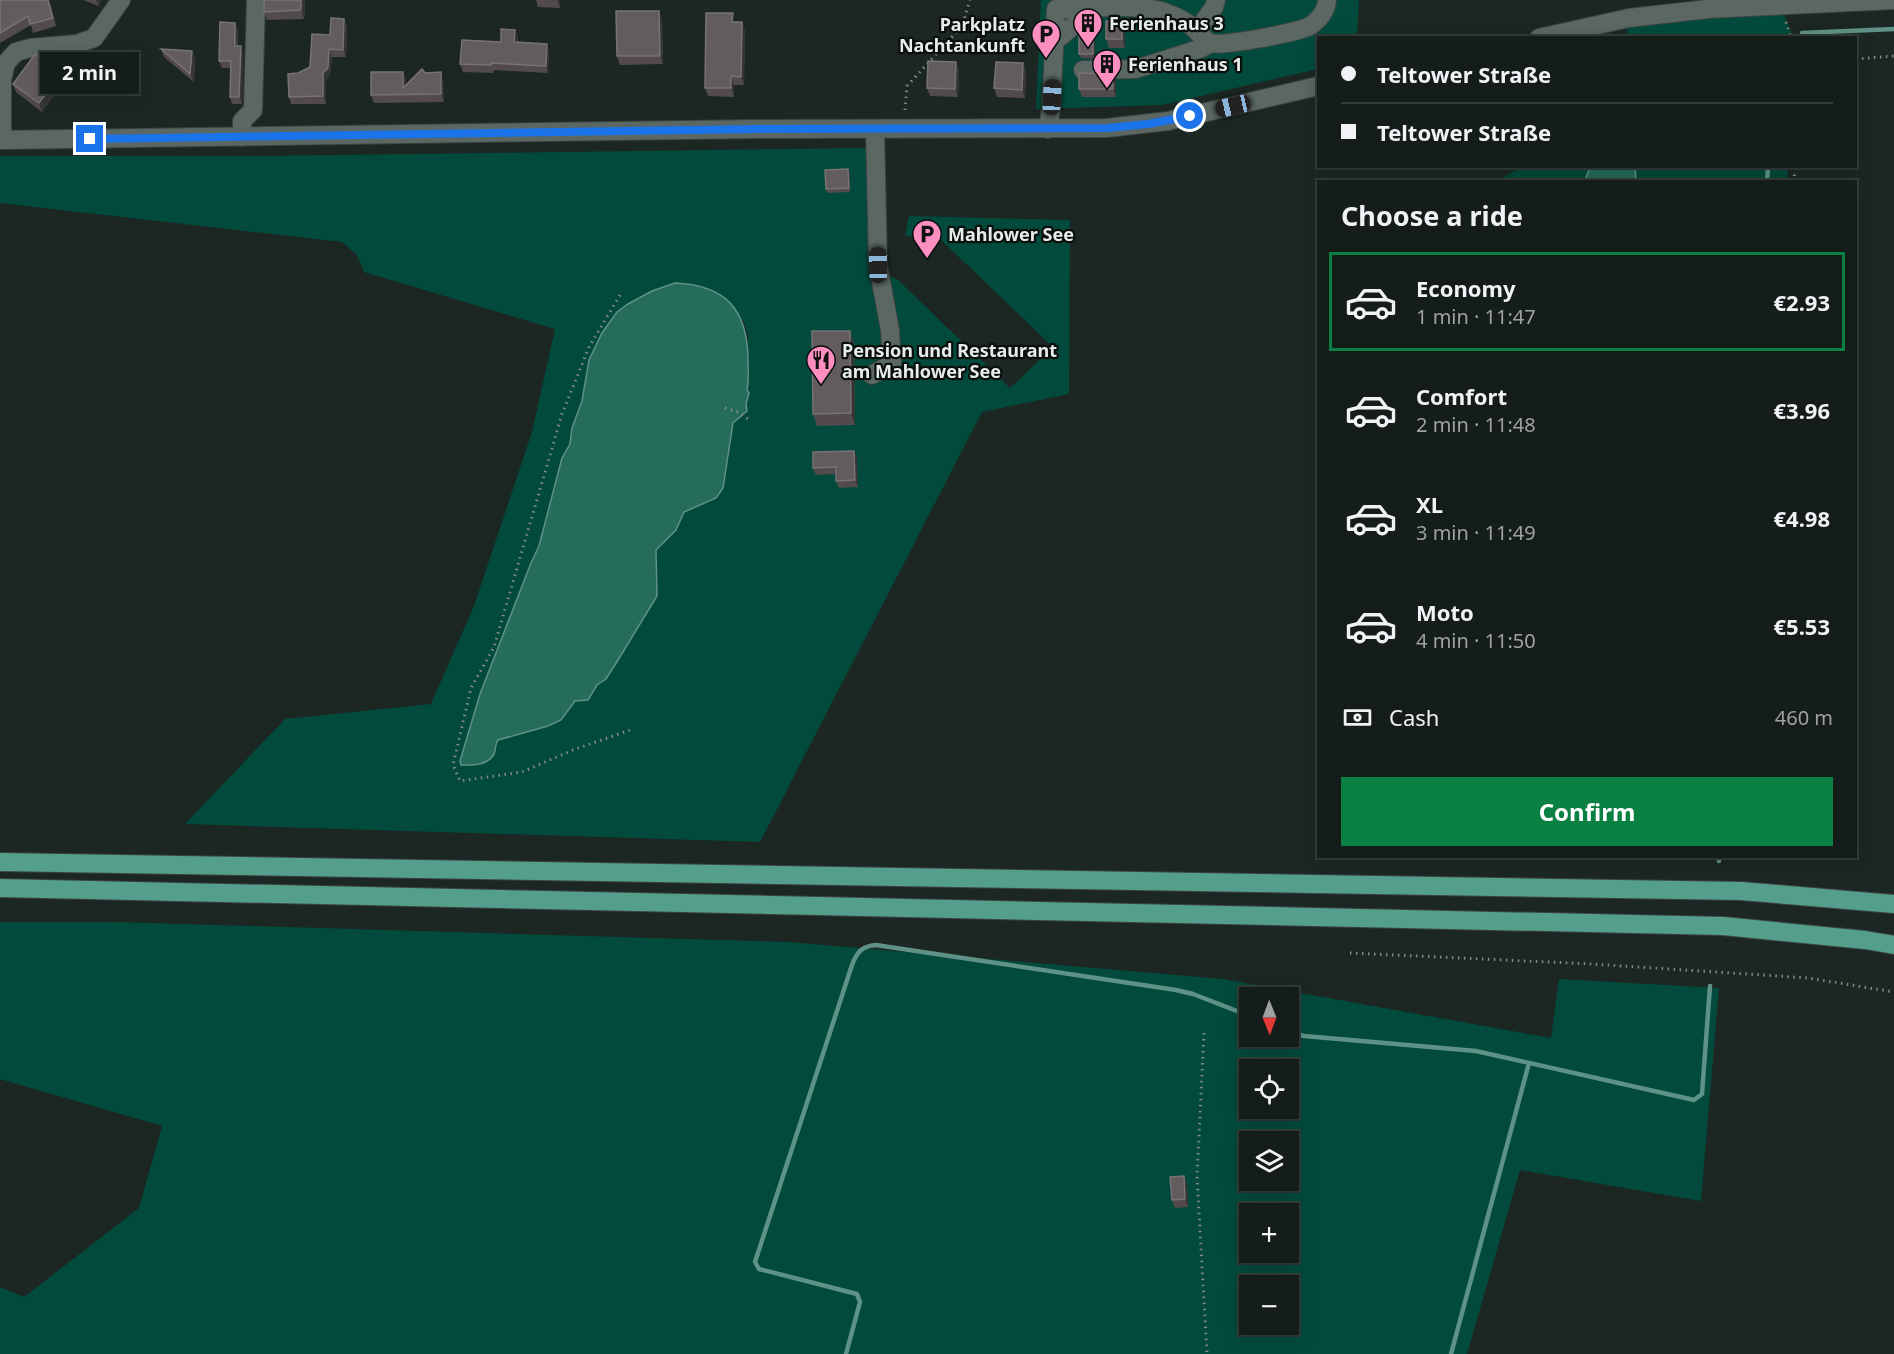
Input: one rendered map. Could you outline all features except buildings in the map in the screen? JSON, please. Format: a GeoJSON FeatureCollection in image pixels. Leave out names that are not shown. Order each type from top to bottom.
{"type":"FeatureCollection","features":[{"type":"Feature","properties":{"kind":"main road"},"geometry":{"type":"LineString","coordinates":[[0,862],[1729,891],[1894,904]]}},
{"type":"Feature","properties":{"kind":"main road"},"geometry":{"type":"LineString","coordinates":[[0,888],[1723,926],[1894,945]]}},
{"type":"Feature","properties":{"kind":"street"},"geometry":{"type":"LineString","coordinates":[[121,0],[94,38],[76,44],[30,48],[16,52],[6,63],[2,80],[1,140],[1107,128],[1168,121],[1317,86]]}},
{"type":"Feature","properties":{"kind":"street"},"geometry":{"type":"LineString","coordinates":[[242,137],[242,121],[253,110],[256,0]]}},
{"type":"Feature","properties":{"kind":"street"},"geometry":{"type":"LineString","coordinates":[[1197,31],[1214,7],[1216,0]]}},
{"type":"Feature","properties":{"kind":"street"},"geometry":{"type":"LineString","coordinates":[[1083,70],[1136,69],[1211,43],[1239,42],[1266,27],[1310,26],[1327,6],[1327,0]]}},
{"type":"Feature","properties":{"kind":"street"},"geometry":{"type":"LineString","coordinates":[[1548,36],[1629,18],[1708,9],[1782,10],[1894,0]]}},
{"type":"Feature","properties":{"kind":"street"},"geometry":{"type":"LineString","coordinates":[[1048,129],[1056,9],[1094,9],[1146,4],[1190,24],[1211,43]]}},
{"type":"Feature","properties":{"kind":"street"},"geometry":{"type":"LineString","coordinates":[[872,375],[892,363],[891,330],[878,265],[875,129]]}},
{"type":"Feature","properties":{"kind":"path"},"geometry":{"type":"LineString","coordinates":[[905,110],[907,86],[962,26],[970,0]]}},
{"type":"Feature","properties":{"kind":"path"},"geometry":{"type":"LineString","coordinates":[[1782,10],[1790,36]]}},
{"type":"Feature","properties":{"kind":"path"},"geometry":{"type":"LineString","coordinates":[[1857,59],[1894,57]]}},
{"type":"Feature","properties":{"kind":"path"},"geometry":{"type":"LineString","coordinates":[[620,295],[589,348],[562,414],[494,647],[471,688],[453,765],[460,782],[522,772],[573,750],[630,730]]}},
{"type":"Feature","properties":{"kind":"path"},"geometry":{"type":"LineString","coordinates":[[725,408],[738,412],[748,419]]}},
{"type":"Feature","properties":{"kind":"path"},"geometry":{"type":"LineString","coordinates":[[1350,953],[1592,964],[1808,978],[1894,992]]}},
{"type":"Feature","properties":{"kind":"path"},"geometry":{"type":"LineString","coordinates":[[1204,1033],[1197,1176],[1207,1354]]}},
{"type":"Feature","properties":{"kind":"shaded area"},"geometry":{"type":"Polygon","coordinates":[[[1041,0],[1359,0],[1357,36],[1317,36],[1317,69],[1162,105],[1036,109],[1041,0]]]}},
{"type":"Feature","properties":{"kind":"shaded area"},"geometry":{"type":"Polygon","coordinates":[[[1780,5],[1793,36],[1626,36],[1629,18],[1780,5]]]}},
{"type":"Feature","properties":{"kind":"shaded area"},"geometry":{"type":"Polygon","coordinates":[[[867,148],[873,269],[897,279],[1010,388],[1053,347],[940,239],[905,236],[909,216],[1070,220],[1069,394],[982,412],[760,842],[185,824],[285,719],[431,704],[474,606],[532,432],[555,329],[364,272],[357,255],[342,242],[0,203],[0,156],[256,156],[867,148]],[[638,298],[617,312],[609,322],[592,353],[582,401],[572,428],[570,444],[562,458],[539,546],[480,694],[460,761],[462,765],[481,765],[495,752],[498,740],[548,726],[561,720],[575,701],[588,700],[597,685],[606,679],[657,596],[656,550],[676,530],[684,512],[716,498],[728,460],[733,423],[747,411],[748,336],[744,322],[726,299],[638,298]]]}},
{"type":"Feature","properties":{"kind":"shaded area"},"geometry":{"type":"Polygon","coordinates":[[[1518,168],[1590,168],[1585,180],[1500,180],[1518,168]]]}},
{"type":"Feature","properties":{"kind":"shaded area"},"geometry":{"type":"Polygon","coordinates":[[[1590,168],[1635,168],[1636,180],[1585,180],[1590,168]]]}},
{"type":"Feature","properties":{"kind":"shaded area"},"geometry":{"type":"Polygon","coordinates":[[[1635,168],[1788,168],[1787,180],[1636,180],[1635,168]]]}},
{"type":"Feature","properties":{"kind":"shaded area"},"geometry":{"type":"Polygon","coordinates":[[[675,283],[693,285],[721,295],[738,314],[744,328],[748,361],[747,411],[733,423],[723,488],[716,498],[684,512],[676,530],[656,550],[657,596],[606,679],[597,685],[588,700],[575,701],[561,720],[548,726],[498,740],[494,754],[488,761],[461,765],[460,761],[480,694],[539,546],[562,458],[570,444],[572,428],[582,401],[589,360],[602,333],[617,312],[652,291],[675,283]]]}},
{"type":"Feature","properties":{"kind":"shaded area"},"geometry":{"type":"Polygon","coordinates":[[[0,922],[117,922],[789,942],[1223,979],[1267,987],[1239,987],[1239,1047],[1299,1047],[1299,993],[1551,1038],[1559,979],[1719,988],[1701,1201],[1520,1170],[1467,1354],[0,1354],[0,1287],[24,1297],[139,1208],[162,1126],[0,1079],[0,922]]]}},
{"type":"Feature","properties":{"kind":"waterway"},"geometry":{"type":"LineString","coordinates":[[1802,33],[1894,29]]}},
{"type":"Feature","properties":{"kind":"waterway"},"geometry":{"type":"LineString","coordinates":[[1767,180],[1768,168]]}},
{"type":"Feature","properties":{"kind":"waterway"},"geometry":{"type":"LineString","coordinates":[[846,1354],[860,1302],[857,1294],[759,1269],[755,1262],[852,965],[861,951],[876,945],[1176,990],[1239,1012]]}},
{"type":"Feature","properties":{"kind":"waterway"},"geometry":{"type":"LineString","coordinates":[[1299,1035],[1476,1051],[1694,1100],[1702,1094],[1710,986]]}},
{"type":"Feature","properties":{"kind":"waterway"},"geometry":{"type":"LineString","coordinates":[[1451,1354],[1529,1063]]}},
{"type":"Feature","properties":{"kind":"place","name":"Ferienhaus 3"},"geometry":{"type":"Point","coordinates":[1088,48]}},
{"type":"Feature","properties":{"kind":"place","name":"Parkplatz Nachtankunft"},"geometry":{"type":"Point","coordinates":[1046,60]}},
{"type":"Feature","properties":{"kind":"place","name":"Ferienhaus 1"},"geometry":{"type":"Point","coordinates":[1107,90]}},
{"type":"Feature","properties":{"kind":"place","name":"Mahlower See"},"geometry":{"type":"Point","coordinates":[927,260]}},
{"type":"Feature","properties":{"kind":"place","name":"Pension und Restaurant am Mahlower See"},"geometry":{"type":"Point","coordinates":[821,386]}},
{"type":"Feature","properties":{"kind":"route"},"geometry":{"type":"LineString","coordinates":[[90,139],[758,129],[1107,128],[1148,124],[1190,116]]}}]}
